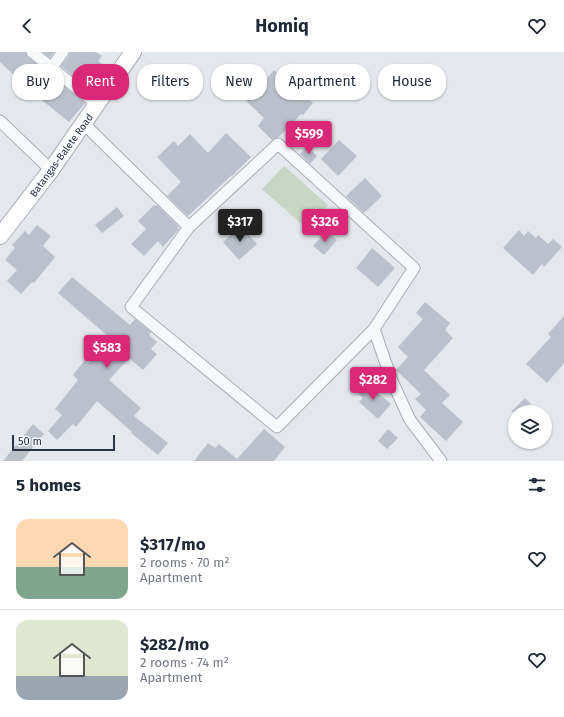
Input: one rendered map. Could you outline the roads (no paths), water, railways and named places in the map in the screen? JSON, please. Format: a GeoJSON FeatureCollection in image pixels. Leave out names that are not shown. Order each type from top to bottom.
{"type":"FeatureCollection","features":[{"type":"Feature","properties":{"kind":"main road","name":"Batangas-Balete Road"},"geometry":{"type":"LineString","coordinates":[[0,236],[51,170],[133,52]]}},
{"type":"Feature","properties":{"kind":"street"},"geometry":{"type":"LineString","coordinates":[[32,52],[48,64]]}},
{"type":"Feature","properties":{"kind":"street"},"geometry":{"type":"LineString","coordinates":[[54,64],[62,52]]}},
{"type":"Feature","properties":{"kind":"street"},"geometry":{"type":"LineString","coordinates":[[64,77],[98,104]]}},
{"type":"Feature","properties":{"kind":"street"},"geometry":{"type":"LineString","coordinates":[[0,121],[51,170]]}},
{"type":"Feature","properties":{"kind":"street"},"geometry":{"type":"LineString","coordinates":[[84,124],[189,227]]}},
{"type":"Feature","properties":{"kind":"street"},"geometry":{"type":"LineString","coordinates":[[278,144],[414,268],[374,329],[277,427],[131,307],[189,227],[278,144]]}},
{"type":"Feature","properties":{"kind":"street"},"geometry":{"type":"LineString","coordinates":[[374,329],[392,381],[410,420],[441,461]]}}]}
